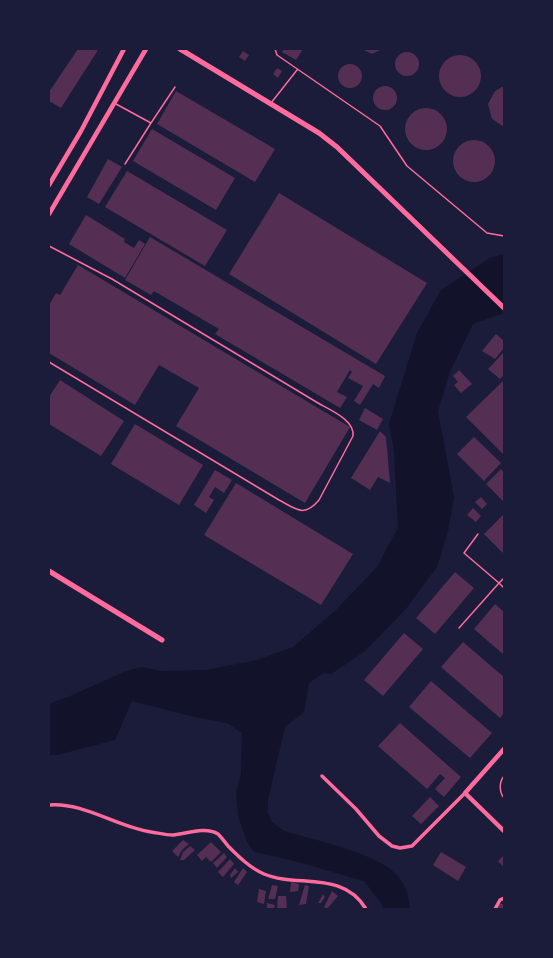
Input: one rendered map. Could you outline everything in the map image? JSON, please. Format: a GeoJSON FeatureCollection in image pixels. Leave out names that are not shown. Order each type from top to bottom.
{"type":"FeatureCollection","features":[{"type":"Feature","properties":{"kind":"main road"},"geometry":{"type":"LineString","coordinates":[[180,49],[319,133],[337,147],[504,308]]}},
{"type":"Feature","properties":{"kind":"main road"},"geometry":{"type":"LineString","coordinates":[[49,571],[162,640]]}},
{"type":"Feature","properties":{"kind":"street"},"geometry":{"type":"LineString","coordinates":[[49,185],[81,132],[124,49]]}},
{"type":"Feature","properties":{"kind":"street"},"geometry":{"type":"LineString","coordinates":[[49,214],[146,49]]}},
{"type":"Feature","properties":{"kind":"street"},"geometry":{"type":"LineString","coordinates":[[322,776],[356,809],[378,836],[392,846],[400,848],[412,846],[465,793],[504,749]]}},
{"type":"Feature","properties":{"kind":"street"},"geometry":{"type":"LineString","coordinates":[[465,793],[504,831]]}},
{"type":"Feature","properties":{"kind":"street"},"geometry":{"type":"LineString","coordinates":[[49,805],[67,805],[130,827],[150,832],[172,835],[205,831],[218,834],[235,853],[265,874],[280,878],[321,881],[341,887],[350,892],[366,909]]}},
{"type":"Feature","properties":{"kind":"street"},"geometry":{"type":"LineString","coordinates":[[494,909],[500,900],[504,898]]}},
{"type":"Feature","properties":{"kind":"lane"},"geometry":{"type":"LineString","coordinates":[[275,49],[277,55],[297,70],[380,126],[407,166],[487,233],[504,236]]}},
{"type":"Feature","properties":{"kind":"lane"},"geometry":{"type":"LineString","coordinates":[[270,104],[297,70]]}},
{"type":"Feature","properties":{"kind":"lane"},"geometry":{"type":"LineString","coordinates":[[125,164],[175,87]]}},
{"type":"Feature","properties":{"kind":"lane"},"geometry":{"type":"LineString","coordinates":[[114,103],[151,123]]}},
{"type":"Feature","properties":{"kind":"lane"},"geometry":{"type":"LineString","coordinates":[[49,246],[112,279],[318,403],[350,424],[353,430],[353,436],[319,500],[312,509],[302,511],[279,500],[49,362]]}},
{"type":"Feature","properties":{"kind":"lane"},"geometry":{"type":"LineString","coordinates":[[504,776],[500,782],[500,790],[504,798]]}},
{"type":"Feature","properties":{"kind":"path"},"geometry":{"type":"LineString","coordinates":[[478,534],[464,553],[504,588]]}},
{"type":"Feature","properties":{"kind":"path"},"geometry":{"type":"LineString","coordinates":[[459,628],[504,578]]}},
{"type":"Feature","properties":{"kind":"shaded area"},"geometry":{"type":"Polygon","coordinates":[[[504,254],[504,313],[473,324],[450,372],[438,411],[454,497],[448,531],[437,567],[405,610],[365,651],[331,674],[323,673],[309,683],[304,712],[285,727],[268,799],[268,813],[272,822],[284,831],[365,855],[393,871],[405,887],[410,909],[383,909],[381,903],[364,881],[291,860],[254,852],[246,840],[238,815],[236,791],[241,774],[242,733],[227,723],[190,716],[132,701],[115,740],[57,755],[49,755],[49,704],[124,672],[141,667],[162,671],[206,670],[257,660],[293,647],[335,611],[377,567],[398,528],[394,452],[389,424],[417,333],[441,290],[490,258],[504,254]]]}},
{"type":"Feature","properties":{"kind":"building"},"geometry":{"type":"Polygon","coordinates":[[[78,49],[98,50],[61,108],[49,101],[49,92],[78,49]]]}},
{"type":"Feature","properties":{"kind":"building"},"geometry":{"type":"Polygon","coordinates":[[[284,49],[303,49],[296,60],[282,52],[284,49]]]}},
{"type":"Feature","properties":{"kind":"building"},"geometry":{"type":"Polygon","coordinates":[[[362,49],[382,49],[372,54],[362,49]]]}},
{"type":"Feature","properties":{"kind":"building"},"geometry":{"type":"Polygon","coordinates":[[[243,51],[249,55],[245,61],[239,57],[243,51]]]}},
{"type":"Feature","properties":{"kind":"building"},"geometry":{"type":"Polygon","coordinates":[[[407,52],[415,56],[419,64],[415,72],[407,76],[399,72],[395,64],[399,56],[407,52]]]}},
{"type":"Feature","properties":{"kind":"building"},"geometry":{"type":"Polygon","coordinates":[[[456,55],[464,55],[472,58],[478,64],[481,76],[478,88],[472,94],[464,97],[456,97],[448,94],[442,88],[439,80],[439,72],[442,64],[448,58],[456,55]]]}},
{"type":"Feature","properties":{"kind":"building"},"geometry":{"type":"Polygon","coordinates":[[[350,64],[358,68],[362,76],[358,84],[350,88],[342,84],[338,76],[342,68],[350,64]]]}},
{"type":"Feature","properties":{"kind":"building"},"geometry":{"type":"Polygon","coordinates":[[[277,68],[282,71],[278,78],[273,74],[277,68]]]}},
{"type":"Feature","properties":{"kind":"building"},"geometry":{"type":"Polygon","coordinates":[[[385,86],[393,90],[397,98],[393,106],[385,110],[377,106],[373,98],[377,90],[385,86]]]}},
{"type":"Feature","properties":{"kind":"building"},"geometry":{"type":"Polygon","coordinates":[[[504,86],[504,127],[492,119],[488,104],[495,91],[504,86]]]}},
{"type":"Feature","properties":{"kind":"building"},"geometry":{"type":"Polygon","coordinates":[[[176,91],[275,149],[255,182],[157,124],[176,91]]]}},
{"type":"Feature","properties":{"kind":"building"},"geometry":{"type":"Polygon","coordinates":[[[422,108],[430,108],[438,111],[444,117],[447,129],[444,141],[438,147],[430,150],[422,150],[414,147],[408,141],[405,133],[405,125],[408,117],[414,111],[422,108]]]}},
{"type":"Feature","properties":{"kind":"building"},"geometry":{"type":"Polygon","coordinates":[[[152,129],[235,178],[216,210],[133,161],[152,129]]]}},
{"type":"Feature","properties":{"kind":"building"},"geometry":{"type":"Polygon","coordinates":[[[470,140],[478,140],[486,143],[492,149],[495,161],[492,173],[486,179],[478,182],[470,182],[462,179],[456,173],[453,165],[453,157],[456,149],[462,143],[470,140]]]}},
{"type":"Feature","properties":{"kind":"building"},"geometry":{"type":"Polygon","coordinates":[[[108,159],[122,167],[99,204],[87,197],[108,159]]]}},
{"type":"Feature","properties":{"kind":"building"},"geometry":{"type":"Polygon","coordinates":[[[127,171],[227,230],[205,266],[105,207],[127,171]]]}},
{"type":"Feature","properties":{"kind":"building"},"geometry":{"type":"Polygon","coordinates":[[[279,193],[427,283],[376,364],[229,274],[279,193]]]}},
{"type":"Feature","properties":{"kind":"building"},"geometry":{"type":"Polygon","coordinates":[[[86,215],[125,239],[124,242],[134,248],[139,240],[145,244],[125,278],[69,244],[86,215]]]}},
{"type":"Feature","properties":{"kind":"building"},"geometry":{"type":"Polygon","coordinates":[[[150,237],[385,376],[379,388],[373,384],[360,405],[354,401],[363,386],[348,378],[352,372],[350,370],[337,392],[347,397],[340,408],[215,334],[219,329],[154,291],[151,295],[125,280],[150,237]]]}},
{"type":"Feature","properties":{"kind":"building"},"geometry":{"type":"Polygon","coordinates":[[[78,265],[350,427],[305,503],[176,426],[199,388],[159,365],[135,405],[49,353],[49,305],[56,293],[60,295],[78,265]]]}},
{"type":"Feature","properties":{"kind":"building"},"geometry":{"type":"Polygon","coordinates":[[[496,334],[504,341],[504,348],[495,359],[482,351],[496,334]]]}},
{"type":"Feature","properties":{"kind":"building"},"geometry":{"type":"Polygon","coordinates":[[[504,352],[504,375],[500,379],[488,369],[504,352]]]}},
{"type":"Feature","properties":{"kind":"building"},"geometry":{"type":"Polygon","coordinates":[[[459,370],[472,384],[461,393],[454,385],[458,382],[453,376],[459,370]]]}},
{"type":"Feature","properties":{"kind":"building"},"geometry":{"type":"Polygon","coordinates":[[[60,380],[124,421],[101,456],[49,424],[49,397],[60,380]]]}},
{"type":"Feature","properties":{"kind":"building"},"geometry":{"type":"Polygon","coordinates":[[[504,380],[504,455],[466,417],[504,380]]]}},
{"type":"Feature","properties":{"kind":"building"},"geometry":{"type":"Polygon","coordinates":[[[365,408],[383,419],[377,430],[359,420],[365,408]]]}},
{"type":"Feature","properties":{"kind":"building"},"geometry":{"type":"Polygon","coordinates":[[[135,424],[203,465],[179,505],[111,464],[135,424]]]}},
{"type":"Feature","properties":{"kind":"building"},"geometry":{"type":"Polygon","coordinates":[[[380,431],[386,437],[390,483],[378,477],[370,490],[351,478],[380,431]]]}},
{"type":"Feature","properties":{"kind":"building"},"geometry":{"type":"Polygon","coordinates":[[[474,437],[501,463],[484,481],[457,454],[474,437]]]}},
{"type":"Feature","properties":{"kind":"building"},"geometry":{"type":"Polygon","coordinates":[[[501,469],[504,473],[504,502],[486,484],[501,469]]]}},
{"type":"Feature","properties":{"kind":"building"},"geometry":{"type":"Polygon","coordinates":[[[215,470],[232,480],[224,493],[215,487],[209,497],[214,500],[206,513],[194,505],[215,470]]]}},
{"type":"Feature","properties":{"kind":"building"},"geometry":{"type":"Polygon","coordinates":[[[236,483],[353,554],[321,605],[204,535],[236,483]]]}},
{"type":"Feature","properties":{"kind":"building"},"geometry":{"type":"Polygon","coordinates":[[[481,497],[487,504],[482,509],[475,502],[481,497]]]}},
{"type":"Feature","properties":{"kind":"building"},"geometry":{"type":"Polygon","coordinates":[[[473,508],[481,516],[476,522],[467,515],[473,508]]]}},
{"type":"Feature","properties":{"kind":"building"},"geometry":{"type":"Polygon","coordinates":[[[504,514],[504,554],[484,534],[504,514]]]}},
{"type":"Feature","properties":{"kind":"building"},"geometry":{"type":"Polygon","coordinates":[[[455,572],[474,588],[435,634],[416,618],[455,572]]]}},
{"type":"Feature","properties":{"kind":"building"},"geometry":{"type":"Polygon","coordinates":[[[495,604],[504,612],[504,655],[474,629],[495,604]]]}},
{"type":"Feature","properties":{"kind":"building"},"geometry":{"type":"Polygon","coordinates":[[[404,633],[423,649],[383,696],[364,680],[404,633]]]}},
{"type":"Feature","properties":{"kind":"building"},"geometry":{"type":"Polygon","coordinates":[[[463,642],[504,677],[504,713],[500,718],[441,667],[463,642]]]}},
{"type":"Feature","properties":{"kind":"building"},"geometry":{"type":"Polygon","coordinates":[[[431,681],[492,733],[470,758],[409,707],[431,681]]]}},
{"type":"Feature","properties":{"kind":"building"},"geometry":{"type":"Polygon","coordinates":[[[400,723],[461,777],[444,797],[435,789],[445,778],[440,774],[427,789],[378,746],[400,723]]]}},
{"type":"Feature","properties":{"kind":"building"},"geometry":{"type":"Polygon","coordinates":[[[430,797],[439,806],[421,824],[412,816],[430,797]]]}},
{"type":"Feature","properties":{"kind":"building"},"geometry":{"type":"Polygon","coordinates":[[[183,840],[189,844],[182,850],[178,857],[172,851],[183,840]]]}},
{"type":"Feature","properties":{"kind":"building"},"geometry":{"type":"Polygon","coordinates":[[[211,842],[221,852],[211,862],[206,857],[202,861],[197,855],[211,842]]]}},
{"type":"Feature","properties":{"kind":"building"},"geometry":{"type":"Polygon","coordinates":[[[190,846],[195,850],[184,860],[180,860],[183,852],[190,846]]]}},
{"type":"Feature","properties":{"kind":"building"},"geometry":{"type":"Polygon","coordinates":[[[441,852],[466,867],[458,881],[433,865],[441,852]]]}},
{"type":"Feature","properties":{"kind":"building"},"geometry":{"type":"Polygon","coordinates":[[[224,853],[227,857],[217,868],[213,863],[224,853]]]}},
{"type":"Feature","properties":{"kind":"building"},"geometry":{"type":"Polygon","coordinates":[[[504,855],[504,867],[498,861],[504,855]]]}},
{"type":"Feature","properties":{"kind":"building"},"geometry":{"type":"Polygon","coordinates":[[[230,859],[234,864],[223,877],[218,872],[230,859]]]}},
{"type":"Feature","properties":{"kind":"building"},"geometry":{"type":"Polygon","coordinates":[[[235,868],[238,872],[231,878],[230,875],[235,868]]]}},
{"type":"Feature","properties":{"kind":"building"},"geometry":{"type":"Polygon","coordinates":[[[243,868],[247,872],[238,885],[234,882],[243,868]]]}},
{"type":"Feature","properties":{"kind":"building"},"geometry":{"type":"Polygon","coordinates":[[[291,882],[299,884],[298,891],[290,892],[291,882]]]}},
{"type":"Feature","properties":{"kind":"building"},"geometry":{"type":"Polygon","coordinates":[[[272,885],[278,886],[275,899],[268,899],[272,885]]]}},
{"type":"Feature","properties":{"kind":"building"},"geometry":{"type":"Polygon","coordinates":[[[305,885],[309,886],[306,904],[299,905],[305,885]]]}},
{"type":"Feature","properties":{"kind":"building"},"geometry":{"type":"Polygon","coordinates":[[[259,889],[266,891],[264,904],[257,902],[259,889]]]}},
{"type":"Feature","properties":{"kind":"building"},"geometry":{"type":"Polygon","coordinates":[[[332,891],[338,896],[327,909],[324,907],[332,891]]]}},
{"type":"Feature","properties":{"kind":"building"},"geometry":{"type":"Polygon","coordinates":[[[323,894],[325,897],[321,903],[318,903],[323,894]]]}},
{"type":"Feature","properties":{"kind":"building"},"geometry":{"type":"Polygon","coordinates":[[[278,896],[286,896],[287,909],[277,909],[278,896]]]}},
{"type":"Feature","properties":{"kind":"building"},"geometry":{"type":"Polygon","coordinates":[[[267,903],[275,905],[274,909],[267,909],[267,903]]]}},
{"type":"Feature","properties":{"kind":"building"},"geometry":{"type":"Polygon","coordinates":[[[498,904],[504,904],[504,909],[498,909],[498,904]]]}}]}
